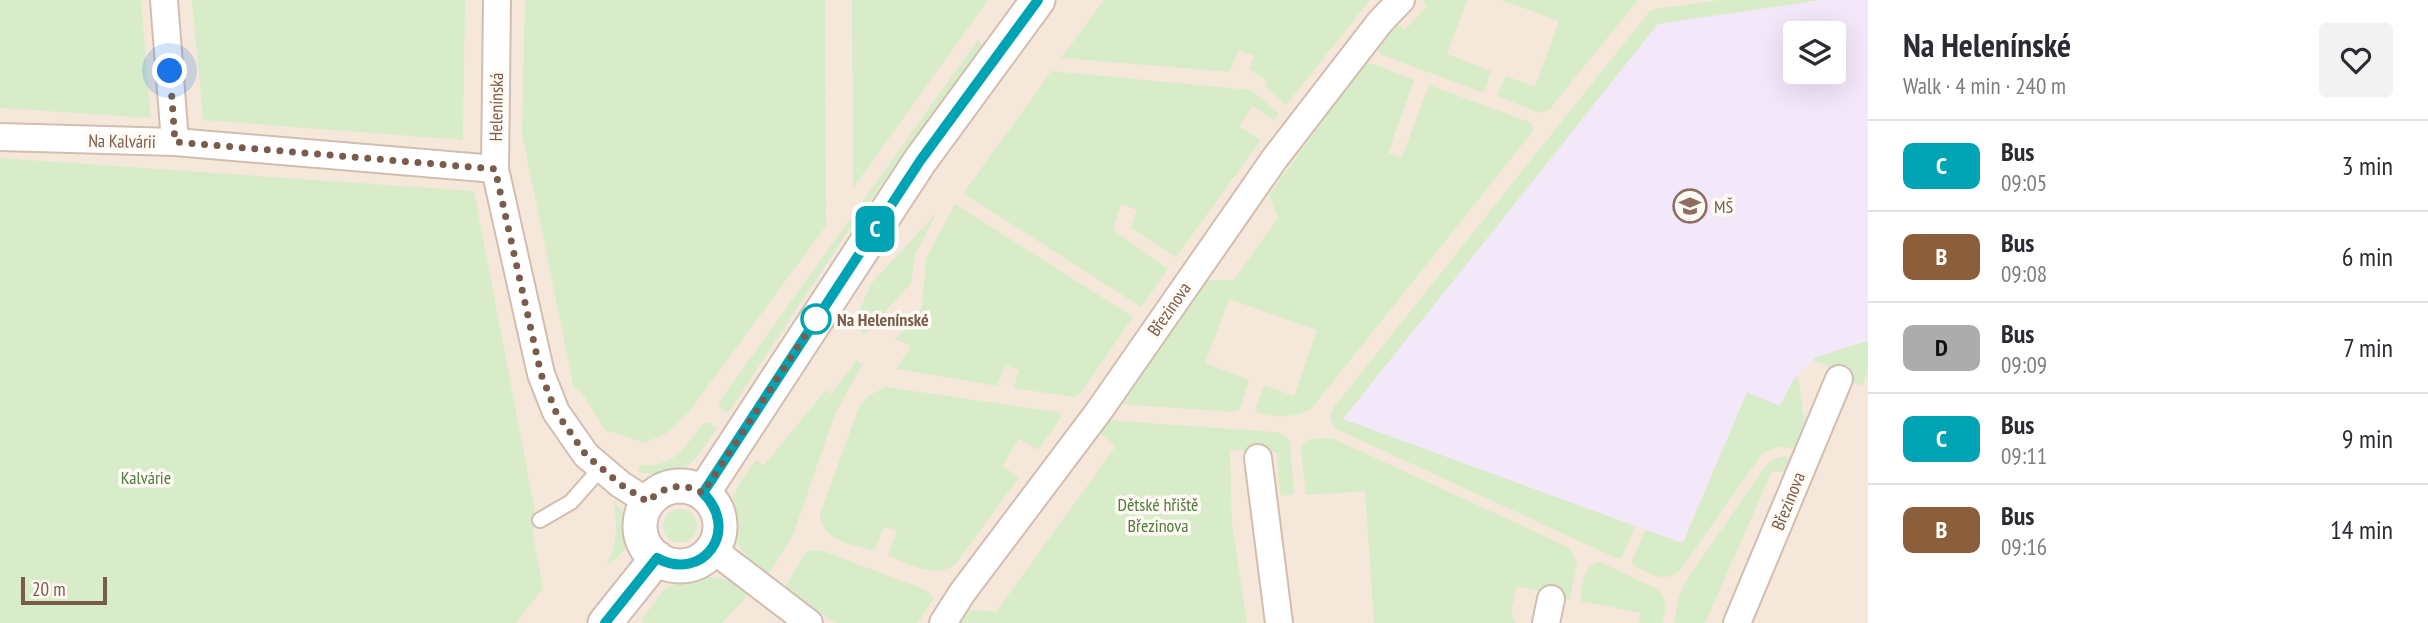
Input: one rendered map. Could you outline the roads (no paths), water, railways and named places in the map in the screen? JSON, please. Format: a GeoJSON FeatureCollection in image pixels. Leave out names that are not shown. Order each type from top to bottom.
{"type":"FeatureCollection","features":[{"type":"Feature","properties":{"kind":"street"},"geometry":{"type":"LineString","coordinates":[[164,0],[175,142]]}},
{"type":"Feature","properties":{"kind":"street","name":"Helenínská"},"geometry":{"type":"LineString","coordinates":[[497,0],[495,169],[541,374],[556,412],[577,443],[601,468],[648,502]]}},
{"type":"Feature","properties":{"kind":"street"},"geometry":{"type":"LineString","coordinates":[[703,493],[920,161],[1038,0]]}},
{"type":"Feature","properties":{"kind":"street","name":"Březinova"},"geometry":{"type":"LineString","coordinates":[[943,623],[962,593],[1099,411],[1275,158],[1380,22],[1401,0]]}},
{"type":"Feature","properties":{"kind":"street","name":"Na Kalvárii"},"geometry":{"type":"LineString","coordinates":[[0,137],[175,142],[495,169]]}},
{"type":"Feature","properties":{"kind":"street","name":"Březinova"},"geometry":{"type":"LineString","coordinates":[[1738,623],[1839,379]]}},
{"type":"Feature","properties":{"kind":"street"},"geometry":{"type":"LineString","coordinates":[[1258,458],[1279,623]]}},
{"type":"Feature","properties":{"kind":"street"},"geometry":{"type":"LineString","coordinates":[[674,486],[694,488],[703,493],[711,501],[719,518],[719,529],[712,549],[696,562],[686,565],[676,565],[657,558],[648,550],[640,533],[640,521],[648,502],[655,494],[674,486]]}},
{"type":"Feature","properties":{"kind":"street"},"geometry":{"type":"LineString","coordinates":[[712,549],[809,623]]}},
{"type":"Feature","properties":{"kind":"street"},"geometry":{"type":"LineString","coordinates":[[605,623],[657,558]]}},
{"type":"Feature","properties":{"kind":"lane"},"geometry":{"type":"LineString","coordinates":[[540,520],[571,502],[601,468]]}},
{"type":"Feature","properties":{"kind":"place","name":"MŠ"},"geometry":{"type":"Point","coordinates":[1690,206]}},
{"type":"Feature","properties":{"kind":"place","name":"Na Helenínské"},"geometry":{"type":"Point","coordinates":[816,319]}},
{"type":"Feature","properties":{"kind":"park label","name":"Kalvárie"},"geometry":{"type":"Point","coordinates":[146,477]}},
{"type":"Feature","properties":{"kind":"park label","name":"Dětské hřiště Březinova"},"geometry":{"type":"Point","coordinates":[1158,514]}}]}
